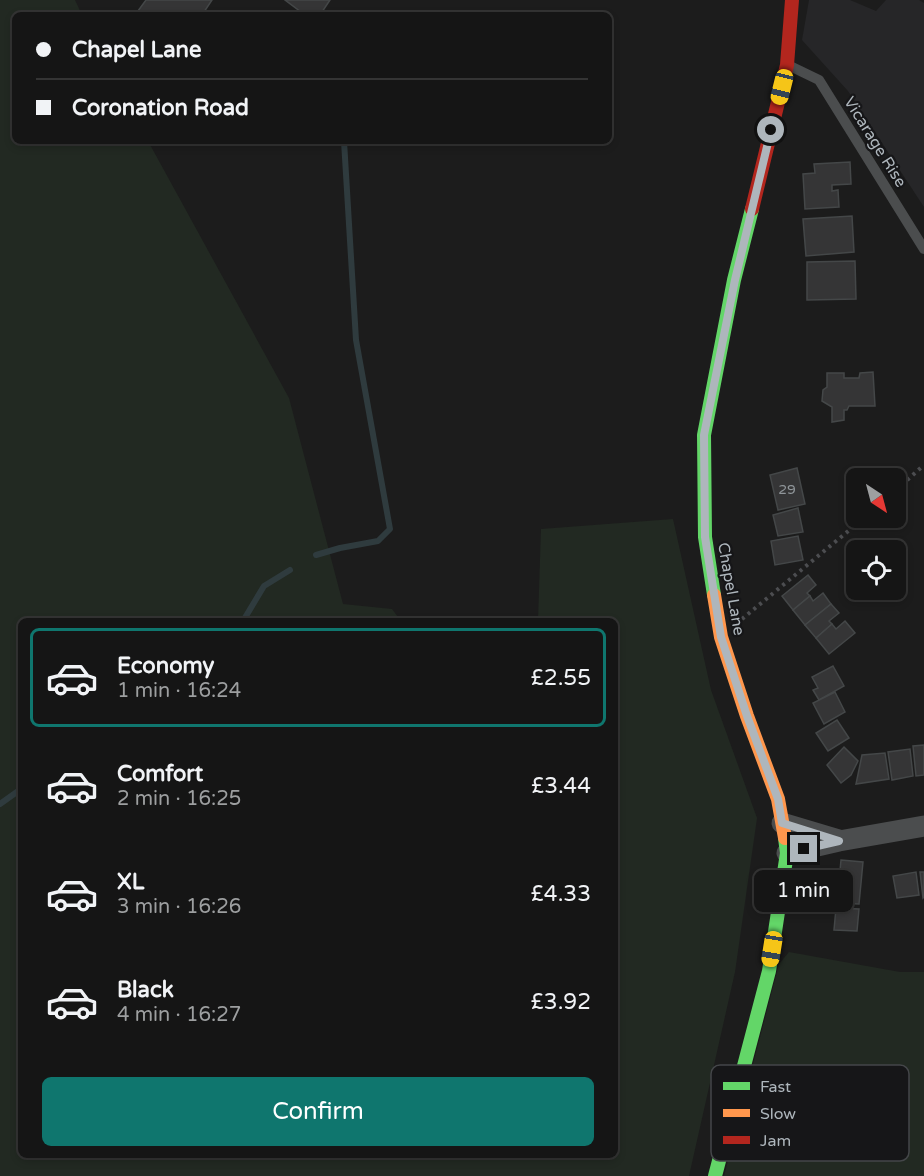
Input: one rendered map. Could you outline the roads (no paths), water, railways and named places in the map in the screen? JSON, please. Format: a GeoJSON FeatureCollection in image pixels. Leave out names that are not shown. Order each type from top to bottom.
{"type":"FeatureCollection","features":[{"type":"Feature","properties":{"kind":"street","name":"Chapel Lane"},"geometry":{"type":"LineString","coordinates":[[744,1065],[769,971],[787,853],[778,799],[721,637],[705,537],[704,435],[735,280],[787,65],[792,0]]}},
{"type":"Feature","properties":{"kind":"street"},"geometry":{"type":"LineString","coordinates":[[782,823],[839,841]]}},
{"type":"Feature","properties":{"kind":"street"},"geometry":{"type":"LineString","coordinates":[[787,853],[924,826]]}},
{"type":"Feature","properties":{"kind":"street","name":"Chapel Lane"},"geometry":{"type":"LineString","coordinates":[[715,1176],[719,1161]]}},
{"type":"Feature","properties":{"kind":"lane","name":"Vicarage Rise"},"geometry":{"type":"LineString","coordinates":[[787,65],[819,80],[924,249]]}},
{"type":"Feature","properties":{"kind":"waterway"},"geometry":{"type":"LineString","coordinates":[[316,555],[378,541],[390,529],[356,340],[344,144]]}},
{"type":"Feature","properties":{"kind":"waterway"},"geometry":{"type":"LineString","coordinates":[[245,618],[264,586],[290,570]]}},
{"type":"Feature","properties":{"kind":"waterway"},"geometry":{"type":"LineString","coordinates":[[0,804],[18,791]]}}]}
